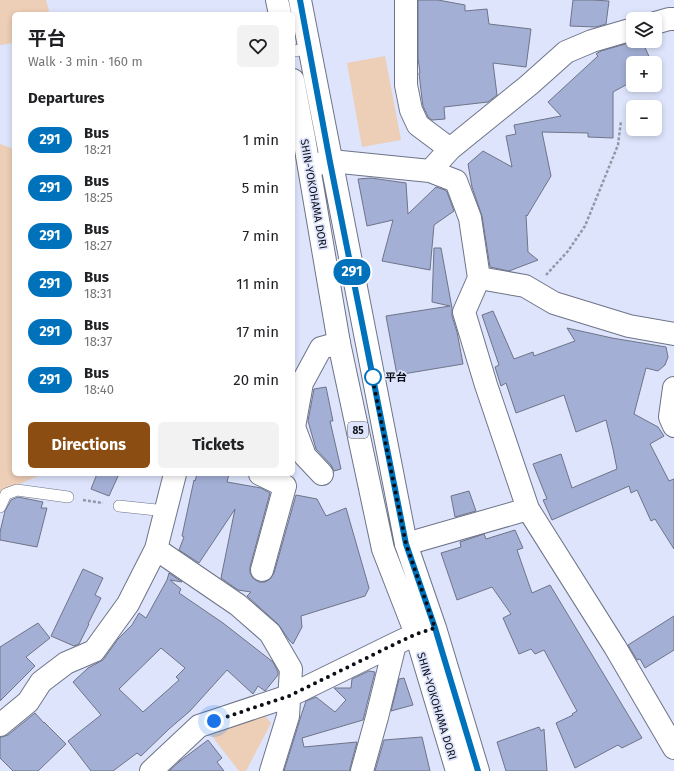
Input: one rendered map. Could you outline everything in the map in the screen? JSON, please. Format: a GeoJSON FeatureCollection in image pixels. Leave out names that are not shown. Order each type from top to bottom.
{"type":"FeatureCollection","features":[{"type":"Feature","properties":{"kind":"street"},"geometry":{"type":"LineString","coordinates":[[277,0],[280,12]]}},
{"type":"Feature","properties":{"kind":"street","name":"SHIN-YOKOHAMA DORI"},"geometry":{"type":"LineString","coordinates":[[300,0],[301,50],[323,119],[330,162],[406,544],[457,771]]}},
{"type":"Feature","properties":{"kind":"street"},"geometry":{"type":"LineString","coordinates":[[406,0],[406,85],[411,110],[418,124],[450,148]]}},
{"type":"Feature","properties":{"kind":"street"},"geometry":{"type":"LineString","coordinates":[[662,21],[674,19]]}},
{"type":"Feature","properties":{"kind":"street"},"geometry":{"type":"LineString","coordinates":[[430,171],[450,148],[529,85],[566,52],[592,41],[626,31]]}},
{"type":"Feature","properties":{"kind":"street","name":"SHIN-YOKOHAMA DORI"},"geometry":{"type":"LineString","coordinates":[[295,102],[297,124],[309,166],[339,343],[383,549],[426,631],[478,771]]}},
{"type":"Feature","properties":{"kind":"street"},"geometry":{"type":"LineString","coordinates":[[297,124],[323,119]]}},
{"type":"Feature","properties":{"kind":"street"},"geometry":{"type":"LineString","coordinates":[[309,166],[330,162],[430,171],[456,181],[470,218],[479,278],[464,312],[486,385],[528,509],[615,647],[674,748]]}},
{"type":"Feature","properties":{"kind":"street"},"geometry":{"type":"LineString","coordinates":[[479,278],[525,286],[554,303],[629,326],[674,334]]}},
{"type":"Feature","properties":{"kind":"street"},"geometry":{"type":"LineString","coordinates":[[295,422],[302,383],[321,348],[339,343]]}},
{"type":"Feature","properties":{"kind":"street"},"geometry":{"type":"LineString","coordinates":[[674,388],[670,418],[674,426]]}},
{"type":"Feature","properties":{"kind":"street"},"geometry":{"type":"LineString","coordinates":[[295,430],[305,456],[322,474]]}},
{"type":"Feature","properties":{"kind":"street"},"geometry":{"type":"LineString","coordinates":[[0,725],[28,702],[41,682],[66,663],[94,651],[128,604],[156,549],[175,476]]}},
{"type":"Feature","properties":{"kind":"street"},"geometry":{"type":"LineString","coordinates":[[262,570],[285,486],[264,476]]}},
{"type":"Feature","properties":{"kind":"street"},"geometry":{"type":"LineString","coordinates":[[406,544],[528,509]]}},
{"type":"Feature","properties":{"kind":"street"},"geometry":{"type":"LineString","coordinates":[[156,549],[238,605],[270,632],[291,669],[288,716],[271,771]]}},
{"type":"Feature","properties":{"kind":"street"},"geometry":{"type":"LineString","coordinates":[[151,771],[199,726],[289,696],[395,644],[426,631]]}},
{"type":"Feature","properties":{"kind":"street"},"geometry":{"type":"LineString","coordinates":[[362,771],[395,644]]}},
{"type":"Feature","properties":{"kind":"lane"},"geometry":{"type":"LineString","coordinates":[[0,507],[6,494],[17,490],[68,497]]}},
{"type":"Feature","properties":{"kind":"lane"},"geometry":{"type":"LineString","coordinates":[[119,506],[166,511]]}},
{"type":"Feature","properties":{"kind":"path"},"geometry":{"type":"LineString","coordinates":[[532,290],[568,251],[585,226],[618,145],[621,122]]}},
{"type":"Feature","properties":{"kind":"path"},"geometry":{"type":"LineString","coordinates":[[68,497],[119,506]]}},
{"type":"Feature","properties":{"kind":"shaded area"},"geometry":{"type":"Polygon","coordinates":[[[0,0],[46,0],[49,12],[12,12],[12,43],[0,45],[0,0]]]}},
{"type":"Feature","properties":{"kind":"shaded area"},"geometry":{"type":"Polygon","coordinates":[[[385,56],[401,140],[362,147],[347,63],[385,56]]]}},
{"type":"Feature","properties":{"kind":"shaded area"},"geometry":{"type":"Polygon","coordinates":[[[0,144],[12,148],[12,476],[38,476],[0,492],[0,144]]]}},
{"type":"Feature","properties":{"kind":"shaded area"},"geometry":{"type":"Polygon","coordinates":[[[263,713],[271,723],[246,771],[239,771],[211,735],[263,713]]]}},
{"type":"Feature","properties":{"kind":"building"},"geometry":{"type":"Polygon","coordinates":[[[418,0],[438,0],[465,5],[465,11],[487,9],[489,24],[531,29],[526,67],[493,63],[497,95],[488,102],[444,107],[445,119],[432,120],[428,117],[423,106],[422,99],[418,58],[418,0]]]}},
{"type":"Feature","properties":{"kind":"building"},"geometry":{"type":"Polygon","coordinates":[[[573,0],[609,1],[606,24],[596,27],[570,26],[573,0]]]}},
{"type":"Feature","properties":{"kind":"building"},"geometry":{"type":"Polygon","coordinates":[[[626,44],[626,48],[645,48],[649,56],[626,56],[626,85],[613,92],[613,138],[588,137],[588,133],[542,132],[551,176],[527,216],[526,215],[528,252],[538,260],[509,271],[490,267],[482,216],[472,187],[468,164],[483,151],[512,167],[506,136],[516,134],[514,125],[561,116],[548,102],[598,56],[596,54],[601,51],[626,44]]]}},
{"type":"Feature","properties":{"kind":"building"},"geometry":{"type":"Polygon","coordinates":[[[371,178],[406,183],[408,214],[436,187],[447,192],[454,211],[434,225],[430,270],[382,261],[393,220],[367,226],[358,179],[371,178]]]}},
{"type":"Feature","properties":{"kind":"building"},"geometry":{"type":"Polygon","coordinates":[[[434,248],[441,248],[452,308],[452,316],[457,332],[463,364],[397,375],[386,316],[450,306],[432,302],[434,248]]]}},
{"type":"Feature","properties":{"kind":"building"},"geometry":{"type":"Polygon","coordinates":[[[493,311],[514,359],[533,352],[534,356],[575,341],[567,328],[612,338],[666,347],[668,357],[665,365],[658,371],[646,368],[634,414],[658,427],[664,436],[650,444],[669,481],[674,479],[674,549],[655,519],[651,521],[637,490],[631,493],[629,486],[552,520],[543,500],[547,499],[533,464],[561,454],[572,488],[617,469],[606,420],[576,432],[564,395],[516,413],[506,383],[501,386],[495,367],[499,365],[482,315],[493,311]]]}},
{"type":"Feature","properties":{"kind":"building"},"geometry":{"type":"Polygon","coordinates":[[[326,387],[333,421],[330,421],[341,469],[334,471],[331,465],[316,449],[308,421],[314,389],[326,387]]]}},
{"type":"Feature","properties":{"kind":"building"},"geometry":{"type":"Polygon","coordinates":[[[96,476],[118,476],[109,496],[91,489],[96,476]]]}},
{"type":"Feature","properties":{"kind":"building"},"geometry":{"type":"Polygon","coordinates":[[[196,476],[228,476],[227,482],[261,488],[270,493],[250,567],[250,573],[253,578],[259,582],[265,582],[270,579],[274,573],[296,495],[317,499],[326,516],[346,508],[369,588],[365,596],[301,616],[302,627],[293,644],[278,624],[247,596],[251,592],[238,590],[221,578],[235,509],[199,563],[179,550],[184,537],[182,536],[194,480],[195,481],[196,476]]]}},
{"type":"Feature","properties":{"kind":"building"},"geometry":{"type":"Polygon","coordinates":[[[469,491],[476,511],[455,517],[451,496],[469,491]]]}},
{"type":"Feature","properties":{"kind":"building"},"geometry":{"type":"Polygon","coordinates":[[[18,497],[43,502],[41,508],[47,508],[37,547],[0,540],[0,532],[5,511],[11,500],[18,497]]]}},
{"type":"Feature","properties":{"kind":"building"},"geometry":{"type":"Polygon","coordinates":[[[515,530],[523,548],[517,550],[532,593],[550,585],[642,738],[622,748],[618,745],[575,768],[556,723],[573,715],[572,714],[577,711],[544,650],[535,654],[531,649],[519,654],[503,618],[511,614],[492,587],[457,600],[441,553],[461,547],[460,542],[484,534],[486,539],[515,530]]]}},
{"type":"Feature","properties":{"kind":"building"},"geometry":{"type":"Polygon","coordinates":[[[83,569],[103,578],[95,595],[101,598],[79,644],[74,646],[51,636],[83,569]]]}},
{"type":"Feature","properties":{"kind":"building"},"geometry":{"type":"Polygon","coordinates":[[[169,573],[182,582],[170,580],[181,589],[179,593],[223,623],[273,662],[278,675],[265,691],[258,686],[253,694],[227,670],[190,711],[141,756],[137,753],[113,771],[91,771],[68,741],[101,715],[73,682],[88,668],[103,660],[118,639],[132,625],[139,613],[146,618],[167,580],[169,573]],[[161,648],[119,689],[143,712],[179,680],[176,677],[185,668],[161,648]]]}},
{"type":"Feature","properties":{"kind":"building"},"geometry":{"type":"Polygon","coordinates":[[[674,616],[674,650],[645,668],[640,659],[637,660],[628,645],[674,616]]]}},
{"type":"Feature","properties":{"kind":"building"},"geometry":{"type":"Polygon","coordinates":[[[38,623],[50,638],[26,657],[35,666],[0,701],[0,647],[38,623]]]}},
{"type":"Feature","properties":{"kind":"building"},"geometry":{"type":"Polygon","coordinates":[[[369,671],[375,672],[363,720],[302,738],[304,747],[357,742],[350,771],[284,771],[306,701],[316,697],[335,712],[346,700],[334,688],[351,688],[352,679],[369,671]]]}},
{"type":"Feature","properties":{"kind":"building"},"geometry":{"type":"Polygon","coordinates":[[[404,678],[413,705],[391,711],[399,679],[404,678]]]}},
{"type":"Feature","properties":{"kind":"building"},"geometry":{"type":"Polygon","coordinates":[[[35,713],[66,744],[38,771],[13,771],[0,758],[0,737],[8,735],[35,713]]]}},
{"type":"Feature","properties":{"kind":"building"},"geometry":{"type":"Polygon","coordinates":[[[539,727],[541,731],[544,729],[547,771],[506,771],[497,742],[539,727]]]}},
{"type":"Feature","properties":{"kind":"building"},"geometry":{"type":"Polygon","coordinates":[[[422,737],[430,771],[375,771],[384,740],[422,737]]]}},
{"type":"Feature","properties":{"kind":"building"},"geometry":{"type":"Polygon","coordinates":[[[208,740],[222,758],[217,762],[224,771],[169,771],[180,761],[208,740]]]}},
{"type":"Feature","properties":{"kind":"bus line","name":"291"},"geometry":{"type":"LineString","coordinates":[[300,0],[330,162],[406,544],[435,628],[478,771]]}},
{"type":"Feature","properties":{"kind":"place","name":"平台"},"geometry":{"type":"Point","coordinates":[373,377]}},
{"type":"Feature","properties":{"kind":"route"},"geometry":{"type":"LineString","coordinates":[[214,721],[289,696],[416,634],[435,628],[406,544],[372,376],[373,377]]}}]}
